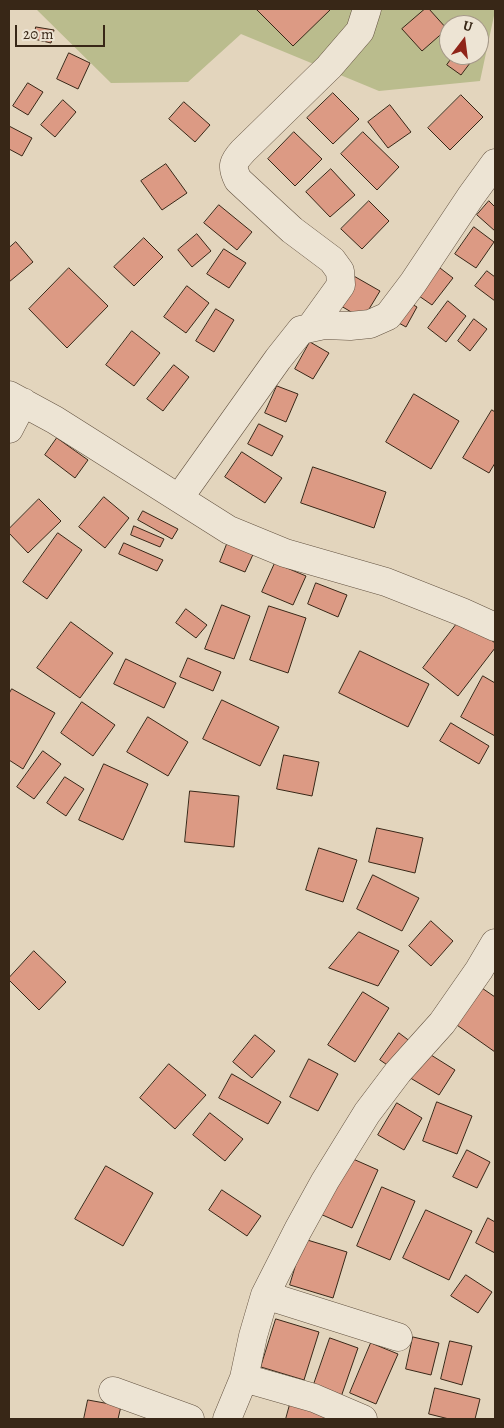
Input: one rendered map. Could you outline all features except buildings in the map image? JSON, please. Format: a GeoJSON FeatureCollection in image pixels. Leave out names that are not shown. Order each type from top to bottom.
{"type":"FeatureCollection","features":[{"type":"Feature","properties":{"kind":"street"},"geometry":{"type":"LineString","coordinates":[[310,328],[342,285],[340,271],[332,260],[292,230],[238,180],[233,171],[235,160],[243,151],[329,67],[360,31],[367,9]]}},
{"type":"Feature","properties":{"kind":"street"},"geometry":{"type":"LineString","coordinates":[[179,498],[301,330],[324,325],[350,326],[370,324],[388,316],[413,283],[495,163]]}},
{"type":"Feature","properties":{"kind":"street"},"geometry":{"type":"LineString","coordinates":[[9,429],[16,398],[55,420],[229,530],[285,553],[386,582],[495,627]]}},
{"type":"Feature","properties":{"kind":"street"},"geometry":{"type":"LineString","coordinates":[[227,1419],[244,1378],[253,1336],[265,1295],[325,1181],[367,1114],[398,1072],[442,1023],[479,970],[495,943]]}},
{"type":"Feature","properties":{"kind":"street"},"geometry":{"type":"LineString","coordinates":[[265,1295],[398,1337]]}},
{"type":"Feature","properties":{"kind":"street"},"geometry":{"type":"LineString","coordinates":[[244,1378],[314,1398],[363,1419]]}},
{"type":"Feature","properties":{"kind":"street"},"geometry":{"type":"LineString","coordinates":[[113,1391],[190,1419]]}},
{"type":"Feature","properties":{"kind":"green space"},"geometry":{"type":"Polygon","coordinates":[[[36,9],[495,9],[489,39],[489,15],[439,15],[439,65],[483,65],[480,81],[379,91],[241,34],[188,82],[111,83],[36,9]]]}}]}
